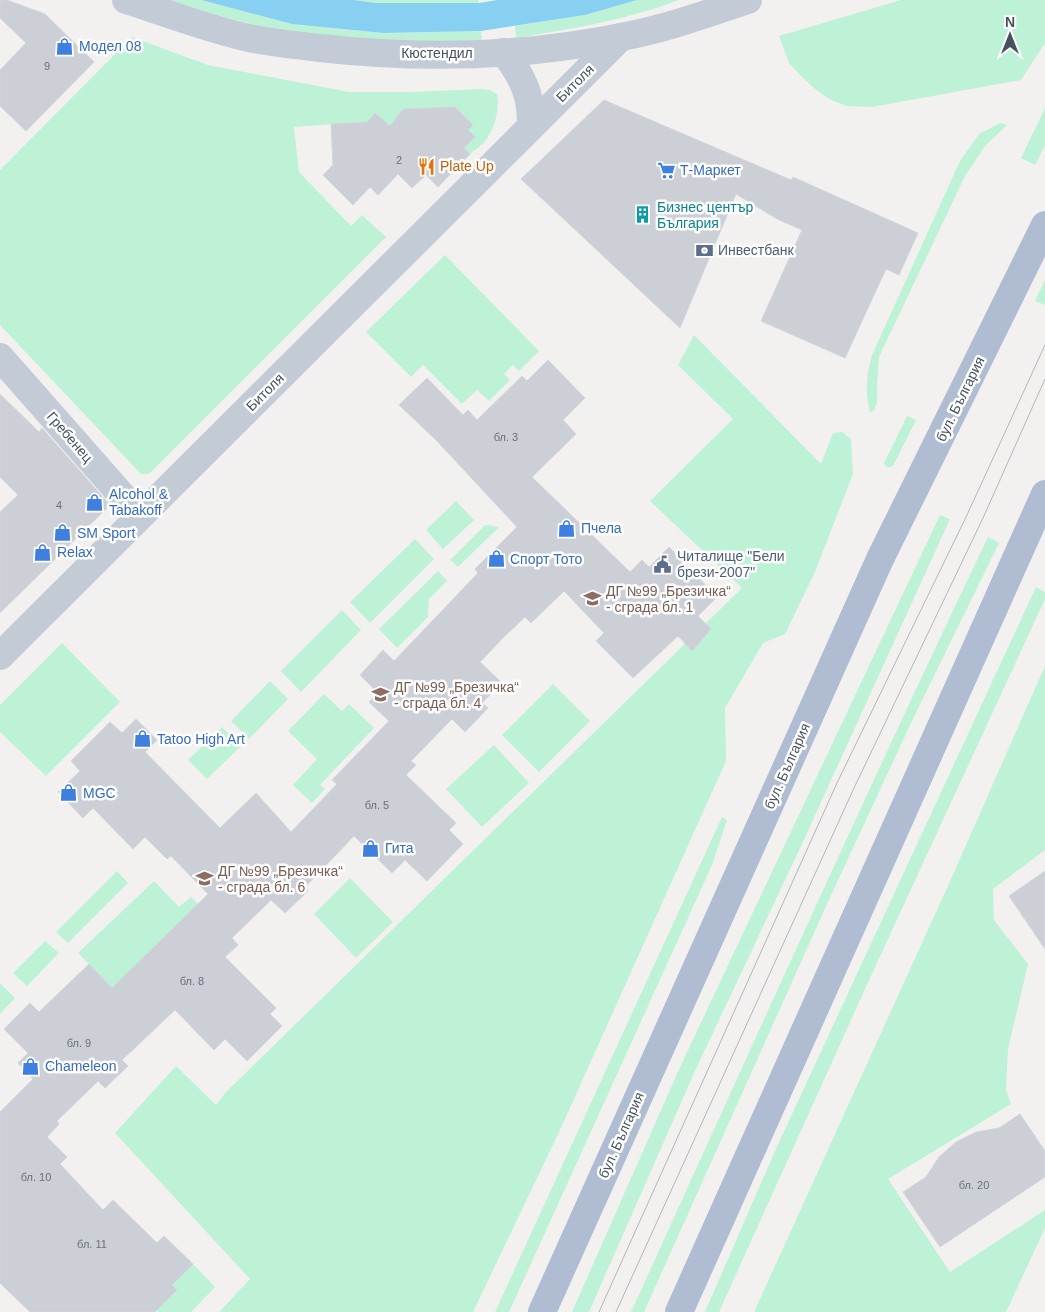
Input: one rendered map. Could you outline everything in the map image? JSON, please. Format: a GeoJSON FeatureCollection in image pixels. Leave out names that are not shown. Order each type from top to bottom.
{"type":"FeatureCollection","features":[{"type":"Feature","properties":{"kind":"main road","name":"бул. България"},"geometry":{"type":"LineString","coordinates":[[542,1312],[880,559],[1045,225]]}},
{"type":"Feature","properties":{"kind":"main road"},"geometry":{"type":"LineString","coordinates":[[679,1312],[1045,494]]}},
{"type":"Feature","properties":{"kind":"street","name":"Кюстендил"},"geometry":{"type":"LineString","coordinates":[[126,0],[214,30],[286,44],[360,52],[421,54],[503,52],[576,45],[621,38],[667,27],[748,0]]}},
{"type":"Feature","properties":{"kind":"street","name":"Битоля"},"geometry":{"type":"LineString","coordinates":[[0,656],[621,38]]}},
{"type":"Feature","properties":{"kind":"street"},"geometry":{"type":"LineString","coordinates":[[503,52],[516,69],[524,84],[531,119],[530,128]]}},
{"type":"Feature","properties":{"kind":"street","name":"Гребенец"},"geometry":{"type":"LineString","coordinates":[[0,357],[140,516]]}},
{"type":"Feature","properties":{"kind":"green space"},"geometry":{"type":"Polygon","coordinates":[[[169,0],[201,0],[292,24],[383,33],[481,31],[482,41],[387,43],[295,35],[212,14],[169,0]]]}},
{"type":"Feature","properties":{"kind":"green space"},"geometry":{"type":"Polygon","coordinates":[[[354,0],[478,0],[479,3],[376,3],[354,0]]]}},
{"type":"Feature","properties":{"kind":"green space"},"geometry":{"type":"Polygon","coordinates":[[[637,0],[679,0],[619,18],[516,38],[515,26],[585,15],[637,0]]]}},
{"type":"Feature","properties":{"kind":"green space"},"geometry":{"type":"Polygon","coordinates":[[[901,0],[1045,0],[1045,43],[1021,80],[872,107],[846,106],[829,99],[814,88],[789,63],[779,36],[901,0]]]}},
{"type":"Feature","properties":{"kind":"green space"},"geometry":{"type":"Polygon","coordinates":[[[132,37],[208,65],[349,92],[480,89],[490,90],[497,94],[498,99],[495,122],[491,133],[470,154],[464,148],[475,137],[468,130],[473,125],[455,107],[403,109],[390,126],[375,113],[362,127],[362,122],[294,127],[299,172],[351,226],[362,215],[386,237],[149,474],[141,474],[0,325],[0,170],[132,37]]]}},
{"type":"Feature","properties":{"kind":"green space"},"geometry":{"type":"Polygon","coordinates":[[[1045,108],[1045,145],[1035,165],[1021,158],[1045,108]]]}},
{"type":"Feature","properties":{"kind":"green space"},"geometry":{"type":"Polygon","coordinates":[[[1000,123],[1007,125],[985,146],[965,176],[879,357],[877,403],[874,410],[870,413],[867,384],[872,355],[960,161],[979,134],[1000,123]]]}},
{"type":"Feature","properties":{"kind":"green space"},"geometry":{"type":"Polygon","coordinates":[[[445,255],[539,351],[519,371],[513,365],[504,374],[510,380],[489,401],[477,390],[462,404],[423,365],[411,377],[366,332],[445,255]]]}},
{"type":"Feature","properties":{"kind":"green space"},"geometry":{"type":"Polygon","coordinates":[[[1045,280],[1045,305],[1035,301],[1045,280]]]}},
{"type":"Feature","properties":{"kind":"green space"},"geometry":{"type":"Polygon","coordinates":[[[694,335],[821,464],[833,433],[842,432],[851,439],[853,474],[815,572],[785,634],[763,643],[725,708],[726,761],[560,1130],[473,1312],[221,1312],[250,1279],[115,1133],[176,1066],[216,1105],[225,1093],[742,588],[650,501],[733,419],[678,365],[694,335]]]}},
{"type":"Feature","properties":{"kind":"green space"},"geometry":{"type":"Polygon","coordinates":[[[907,416],[916,420],[893,466],[887,468],[884,463],[907,416]]]}},
{"type":"Feature","properties":{"kind":"green space"},"geometry":{"type":"Polygon","coordinates":[[[456,501],[474,520],[443,549],[426,530],[456,501]]]}},
{"type":"Feature","properties":{"kind":"green space"},"geometry":{"type":"Polygon","coordinates":[[[940,515],[950,519],[802,844],[695,1071],[589,1312],[572,1312],[681,1065],[940,515]]]}},
{"type":"Feature","properties":{"kind":"green space"},"geometry":{"type":"Polygon","coordinates":[[[485,525],[499,527],[458,567],[450,560],[485,525]]]}},
{"type":"Feature","properties":{"kind":"green space"},"geometry":{"type":"Polygon","coordinates":[[[988,537],[999,543],[911,723],[827,904],[644,1312],[631,1312],[852,827],[988,537]]]}},
{"type":"Feature","properties":{"kind":"green space"},"geometry":{"type":"Polygon","coordinates":[[[415,539],[434,559],[370,623],[350,602],[415,539]]]}},
{"type":"Feature","properties":{"kind":"green space"},"geometry":{"type":"Polygon","coordinates":[[[438,571],[447,581],[429,599],[428,617],[397,648],[379,629],[438,571]]]}},
{"type":"Feature","properties":{"kind":"green space"},"geometry":{"type":"Polygon","coordinates":[[[1036,587],[1045,592],[1045,599],[870,978],[719,1312],[705,1312],[775,1151],[1036,587]]]}},
{"type":"Feature","properties":{"kind":"green space"},"geometry":{"type":"Polygon","coordinates":[[[342,610],[361,630],[301,692],[281,671],[342,610]]]}},
{"type":"Feature","properties":{"kind":"green space"},"geometry":{"type":"Polygon","coordinates":[[[62,643],[120,702],[46,776],[0,732],[0,705],[62,643]]]}},
{"type":"Feature","properties":{"kind":"green space"},"geometry":{"type":"Polygon","coordinates":[[[1045,666],[1045,850],[993,889],[994,920],[1028,964],[1008,1049],[1006,1090],[1011,1104],[888,1179],[950,1272],[1045,1210],[1045,1228],[1006,1312],[754,1312],[947,888],[1045,666]]]}},
{"type":"Feature","properties":{"kind":"green space"},"geometry":{"type":"Polygon","coordinates":[[[270,681],[288,699],[249,739],[231,721],[270,681]]]}},
{"type":"Feature","properties":{"kind":"green space"},"geometry":{"type":"Polygon","coordinates":[[[553,684],[590,721],[539,772],[502,735],[553,684]]]}},
{"type":"Feature","properties":{"kind":"green space"},"geometry":{"type":"Polygon","coordinates":[[[324,694],[342,711],[349,704],[374,728],[320,785],[325,789],[312,803],[293,785],[317,759],[288,731],[324,694]]]}},
{"type":"Feature","properties":{"kind":"green space"},"geometry":{"type":"Polygon","coordinates":[[[222,727],[241,746],[207,779],[188,760],[222,727]]]}},
{"type":"Feature","properties":{"kind":"green space"},"geometry":{"type":"Polygon","coordinates":[[[494,745],[529,783],[482,827],[446,789],[494,745]]]}},
{"type":"Feature","properties":{"kind":"green space"},"geometry":{"type":"Polygon","coordinates":[[[722,817],[727,820],[712,865],[509,1312],[495,1312],[722,817]]]}},
{"type":"Feature","properties":{"kind":"green space"},"geometry":{"type":"Polygon","coordinates":[[[117,871],[128,883],[68,943],[56,932],[117,871]]]}},
{"type":"Feature","properties":{"kind":"green space"},"geometry":{"type":"Polygon","coordinates":[[[350,878],[393,922],[356,958],[314,914],[350,878]]]}},
{"type":"Feature","properties":{"kind":"green space"},"geometry":{"type":"Polygon","coordinates":[[[154,881],[179,907],[191,897],[211,918],[120,996],[78,953],[154,881]]]}},
{"type":"Feature","properties":{"kind":"green space"},"geometry":{"type":"Polygon","coordinates":[[[45,941],[59,953],[27,986],[13,973],[45,941]]]}},
{"type":"Feature","properties":{"kind":"green space"},"geometry":{"type":"Polygon","coordinates":[[[0,983],[15,998],[0,1014],[0,983]]]}},
{"type":"Feature","properties":{"kind":"green space"},"geometry":{"type":"Polygon","coordinates":[[[193,1264],[215,1287],[191,1312],[158,1312],[156,1310],[177,1290],[172,1285],[193,1264]]]}},
{"type":"Feature","properties":{"kind":"water"},"geometry":{"type":"Polygon","coordinates":[[[201,0],[354,0],[376,3],[479,3],[497,0],[637,0],[585,15],[481,31],[383,33],[292,24],[201,0]]]}},
{"type":"Feature","properties":{"kind":"building"},"geometry":{"type":"Polygon","coordinates":[[[0,0],[7,0],[45,14],[94,62],[26,131],[0,106],[0,70],[26,43],[0,18],[0,0]]]}},
{"type":"Feature","properties":{"kind":"building","name":"Бизнес център България"},"geometry":{"type":"Polygon","coordinates":[[[604,100],[791,180],[793,177],[918,233],[899,275],[886,269],[845,358],[761,321],[802,230],[777,219],[736,194],[680,328],[521,179],[604,100]]]}},
{"type":"Feature","properties":{"kind":"building"},"geometry":{"type":"Polygon","coordinates":[[[455,107],[473,125],[468,130],[475,137],[464,148],[470,154],[438,187],[426,175],[412,188],[398,174],[378,195],[370,187],[353,205],[323,175],[333,165],[331,124],[367,122],[375,113],[390,126],[403,109],[455,107]]]}},
{"type":"Feature","properties":{"kind":"building"},"geometry":{"type":"Polygon","coordinates":[[[548,360],[585,398],[563,420],[576,434],[532,477],[630,572],[642,560],[649,567],[669,547],[717,597],[698,616],[711,629],[692,651],[678,636],[633,678],[596,641],[604,633],[564,591],[531,623],[525,617],[503,638],[480,662],[502,683],[482,703],[488,708],[465,732],[452,719],[411,761],[416,765],[406,775],[456,823],[449,830],[463,844],[427,881],[405,860],[392,873],[354,836],[305,887],[308,891],[285,913],[271,900],[232,938],[238,945],[225,957],[276,1008],[270,1014],[282,1026],[247,1061],[225,1039],[214,1050],[175,1010],[122,1060],[128,1066],[105,1088],[98,1081],[57,1121],[59,1124],[47,1137],[67,1157],[60,1164],[103,1210],[113,1200],[157,1243],[164,1236],[193,1264],[172,1285],[177,1290],[155,1312],[30,1312],[0,1283],[0,1112],[33,1079],[18,1063],[28,1053],[4,1029],[30,1003],[39,1012],[89,964],[112,988],[208,894],[171,856],[167,859],[145,837],[133,849],[93,808],[83,818],[58,792],[80,771],[71,761],[110,722],[122,733],[136,719],[157,740],[145,752],[220,828],[256,793],[291,832],[337,784],[332,780],[389,721],[369,702],[378,693],[360,675],[383,650],[394,661],[478,573],[475,569],[517,527],[436,440],[399,405],[427,378],[463,415],[468,410],[477,420],[522,376],[527,381],[548,360]]]}},
{"type":"Feature","properties":{"kind":"building"},"geometry":{"type":"Polygon","coordinates":[[[0,394],[39,432],[42,428],[110,505],[0,613],[0,512],[18,495],[0,477],[0,394]]]}},
{"type":"Feature","properties":{"kind":"building"},"geometry":{"type":"Polygon","coordinates":[[[1045,871],[1045,949],[1009,896],[1045,871]]]}},
{"type":"Feature","properties":{"kind":"building"},"geometry":{"type":"Polygon","coordinates":[[[1020,1114],[1045,1151],[1045,1177],[940,1247],[903,1192],[926,1177],[939,1157],[956,1142],[976,1132],[999,1128],[1020,1114]]]}},
{"type":"Feature","properties":{"kind":"tram line"},"geometry":{"type":"LineString","coordinates":[[599,1312],[837,783],[967,515],[1045,345]]}},
{"type":"Feature","properties":{"kind":"tram line"},"geometry":{"type":"LineString","coordinates":[[616,1312],[854,788],[983,518],[1045,379]]}},
{"type":"Feature","properties":{"kind":"place","name":"Модел 08"},"geometry":{"type":"Point","coordinates":[65,46]}},
{"type":"Feature","properties":{"kind":"place","name":"Plate Up"},"geometry":{"type":"Point","coordinates":[426,166]}},
{"type":"Feature","properties":{"kind":"place","name":"Т-Маркет"},"geometry":{"type":"Point","coordinates":[666,170]}},
{"type":"Feature","properties":{"kind":"place","name":"Бизнес център България"},"geometry":{"type":"Point","coordinates":[643,215]}},
{"type":"Feature","properties":{"kind":"place","name":"Инвестбанк"},"geometry":{"type":"Point","coordinates":[704,250]}},
{"type":"Feature","properties":{"kind":"place","name":"Alcohol & Tabakoff"},"geometry":{"type":"Point","coordinates":[95,502]}},
{"type":"Feature","properties":{"kind":"place","name":"Пчела"},"geometry":{"type":"Point","coordinates":[567,528]}},
{"type":"Feature","properties":{"kind":"place","name":"SM Sport"},"geometry":{"type":"Point","coordinates":[63,533]}},
{"type":"Feature","properties":{"kind":"place","name":"Relax"},"geometry":{"type":"Point","coordinates":[43,552]}},
{"type":"Feature","properties":{"kind":"place","name":"Спорт Тото"},"geometry":{"type":"Point","coordinates":[496,559]}},
{"type":"Feature","properties":{"kind":"place","name":"Читалище \"Бели брези-2007\""},"geometry":{"type":"Point","coordinates":[663,564]}},
{"type":"Feature","properties":{"kind":"place","name":"ДГ №99 „Брезичка“ - сграда бл. 1"},"geometry":{"type":"Point","coordinates":[592,599]}},
{"type":"Feature","properties":{"kind":"place","name":"ДГ №99 „Брезичка“ - сграда бл. 4"},"geometry":{"type":"Point","coordinates":[380,695]}},
{"type":"Feature","properties":{"kind":"place","name":"Tatoo High Art"},"geometry":{"type":"Point","coordinates":[143,739]}},
{"type":"Feature","properties":{"kind":"place","name":"MGC"},"geometry":{"type":"Point","coordinates":[69,793]}},
{"type":"Feature","properties":{"kind":"place","name":"Гита"},"geometry":{"type":"Point","coordinates":[371,848]}},
{"type":"Feature","properties":{"kind":"place","name":"ДГ №99 „Брезичка“ - сграда бл. 6"},"geometry":{"type":"Point","coordinates":[204,879]}},
{"type":"Feature","properties":{"kind":"place","name":"Chameleon"},"geometry":{"type":"Point","coordinates":[31,1066]}}]}
